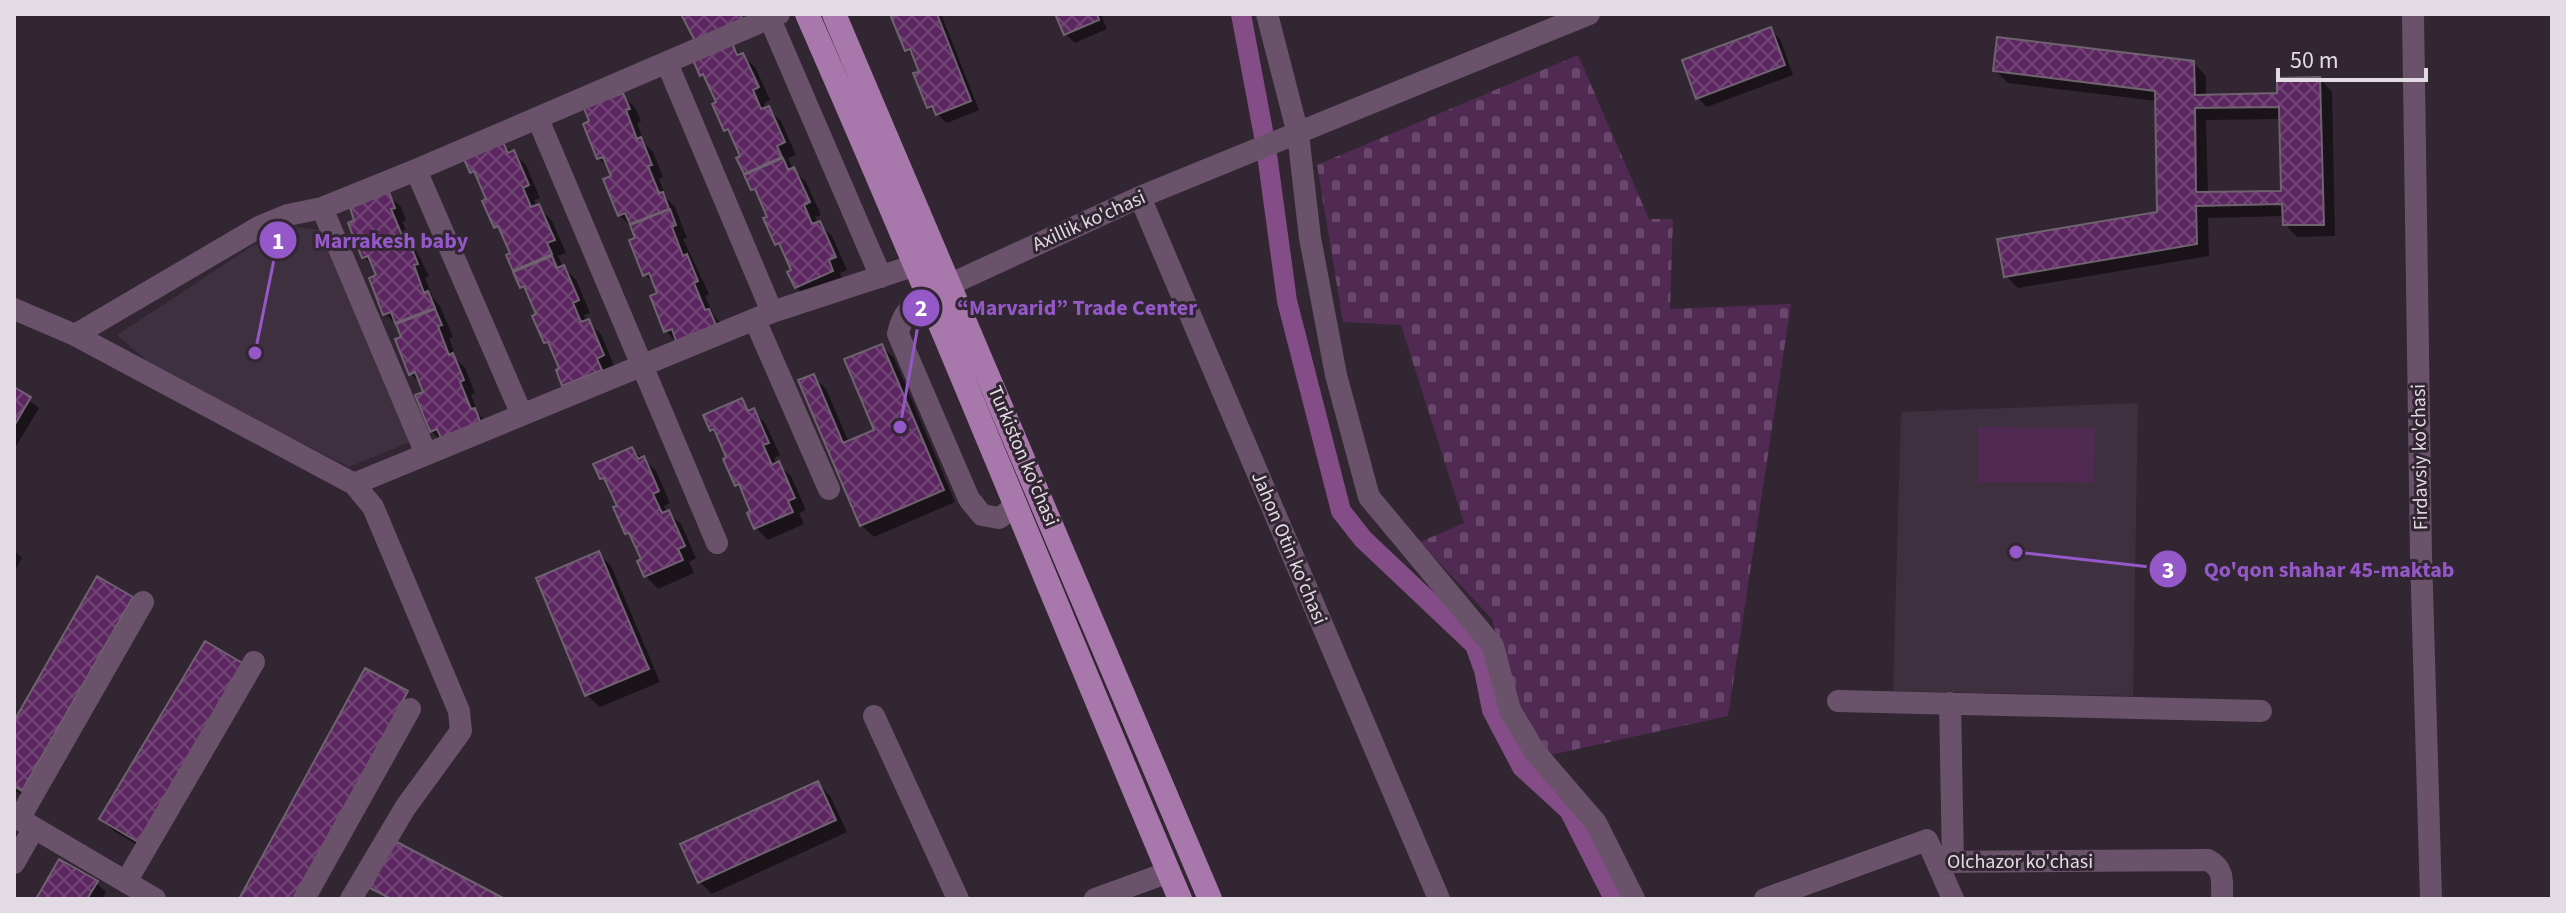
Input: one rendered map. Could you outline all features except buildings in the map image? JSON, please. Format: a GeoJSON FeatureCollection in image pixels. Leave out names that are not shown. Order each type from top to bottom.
{"type":"FeatureCollection","features":[{"type":"Feature","properties":{"kind":"main road","name":"Turkiston ko'chasi"},"geometry":{"type":"LineString","coordinates":[[807,14],[928,262],[1210,899]]}},
{"type":"Feature","properties":{"kind":"main road","name":"Turkiston ko'chasi"},"geometry":{"type":"LineString","coordinates":[[834,14],[928,262]]}},
{"type":"Feature","properties":{"kind":"main road","name":"Turkiston ko'chasi"},"geometry":{"type":"LineString","coordinates":[[940,289],[1015,507],[1180,899]]}},
{"type":"Feature","properties":{"kind":"street"},"geometry":{"type":"LineString","coordinates":[[1267,14],[1336,375],[1369,497],[1493,646],[1510,710],[1535,752],[1596,823],[1634,899]]}},
{"type":"Feature","properties":{"kind":"street"},"geometry":{"type":"LineString","coordinates":[[1292,136],[1589,14]]}},
{"type":"Feature","properties":{"kind":"street","name":"Firdavsiy ko'chasi"},"geometry":{"type":"LineString","coordinates":[[2413,14],[2421,555],[2431,899]]}},
{"type":"Feature","properties":{"kind":"street"},"geometry":{"type":"LineString","coordinates":[[75,335],[259,227],[288,215],[322,208],[416,170],[775,17],[881,277]]}},
{"type":"Feature","properties":{"kind":"street"},"geometry":{"type":"LineString","coordinates":[[667,63],[829,489]]}},
{"type":"Feature","properties":{"kind":"street"},"geometry":{"type":"LineString","coordinates":[[538,119],[717,543]]}},
{"type":"Feature","properties":{"kind":"street","name":"Axillik ko'chasi"},"geometry":{"type":"LineString","coordinates":[[1015,507],[999,518],[982,515],[969,499],[898,334],[901,317],[940,289],[1140,197],[1292,136]]}},
{"type":"Feature","properties":{"kind":"street"},"geometry":{"type":"LineString","coordinates":[[416,170],[522,415]]}},
{"type":"Feature","properties":{"kind":"street","name":"Jahon Otin ko'chasi"},"geometry":{"type":"LineString","coordinates":[[1140,197],[1439,899]]}},
{"type":"Feature","properties":{"kind":"street"},"geometry":{"type":"LineString","coordinates":[[322,208],[426,454]]}},
{"type":"Feature","properties":{"kind":"street"},"geometry":{"type":"LineString","coordinates":[[354,484],[764,316],[928,262]]}},
{"type":"Feature","properties":{"kind":"street"},"geometry":{"type":"LineString","coordinates":[[14,309],[75,335],[354,484],[373,507],[459,711],[461,731],[405,808],[353,898]]}},
{"type":"Feature","properties":{"kind":"street"},"geometry":{"type":"LineString","coordinates":[[14,863],[22,821],[143,602]]}},
{"type":"Feature","properties":{"kind":"street"},"geometry":{"type":"LineString","coordinates":[[126,882],[254,662]]}},
{"type":"Feature","properties":{"kind":"street"},"geometry":{"type":"LineString","coordinates":[[1838,701],[2261,711]]}},
{"type":"Feature","properties":{"kind":"street"},"geometry":{"type":"LineString","coordinates":[[1950,703],[1945,862],[1953,899]]}},
{"type":"Feature","properties":{"kind":"street"},"geometry":{"type":"LineString","coordinates":[[304,899],[410,709]]}},
{"type":"Feature","properties":{"kind":"street"},"geometry":{"type":"LineString","coordinates":[[874,716],[958,899]]}},
{"type":"Feature","properties":{"kind":"street"},"geometry":{"type":"LineString","coordinates":[[22,821],[155,899]]}},
{"type":"Feature","properties":{"kind":"street","name":"Olchazor ko'chasi"},"geometry":{"type":"LineString","coordinates":[[1765,899],[1927,840],[1945,862],[2208,860],[2217,865],[2222,875],[2222,899]]}},
{"type":"Feature","properties":{"kind":"street"},"geometry":{"type":"LineString","coordinates":[[1095,899],[1169,872]]}},
{"type":"Feature","properties":{"kind":"shaded area"},"geometry":{"type":"Polygon","coordinates":[[[297,227],[320,230],[410,442],[349,467],[158,370],[117,335],[254,245],[297,227]]]}},
{"type":"Feature","properties":{"kind":"shaded area"},"geometry":{"type":"Polygon","coordinates":[[[2138,403],[2133,696],[1893,691],[1901,412],[2138,403]]]}},
{"type":"Feature","properties":{"kind":"green space"},"geometry":{"type":"Polygon","coordinates":[[[1578,55],[1649,219],[1673,219],[1670,309],[1791,304],[1728,716],[1550,755],[1514,699],[1492,619],[1420,542],[1464,523],[1401,325],[1343,322],[1317,165],[1578,55]]]}},
{"type":"Feature","properties":{"kind":"green space"},"geometry":{"type":"Polygon","coordinates":[[[1978,427],[2095,428],[2094,483],[1978,482],[1978,427]]]}},
{"type":"Feature","properties":{"kind":"waterway"},"geometry":{"type":"LineString","coordinates":[[1241,14],[1266,147],[1287,301],[1341,511],[1363,539],[1475,645],[1492,710],[1522,767],[1569,810],[1614,899]]}},
{"type":"Feature","properties":{"kind":"place","name":"Marrakesh baby"},"geometry":{"type":"Point","coordinates":[255,353]}},
{"type":"Feature","properties":{"kind":"place","name":"“Marvarid” Trade Center"},"geometry":{"type":"Point","coordinates":[900,427]}},
{"type":"Feature","properties":{"kind":"place","name":"Qo'qon shahar 45-maktab"},"geometry":{"type":"Point","coordinates":[2016,552]}}]}
